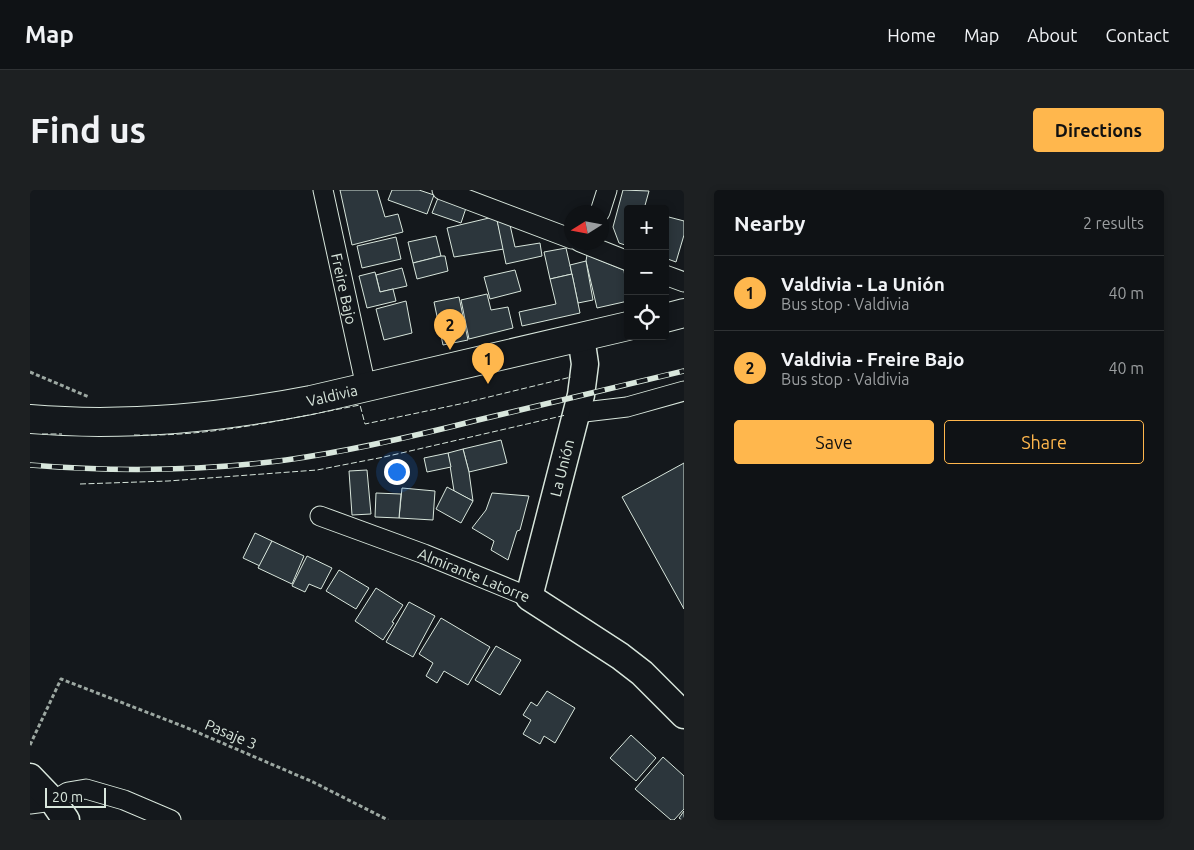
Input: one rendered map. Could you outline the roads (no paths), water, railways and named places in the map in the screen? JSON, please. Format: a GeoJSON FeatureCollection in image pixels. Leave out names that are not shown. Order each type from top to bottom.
{"type":"FeatureCollection","features":[{"type":"Feature","properties":{"kind":"main road"},"geometry":{"type":"LineString","coordinates":[[669,317],[684,313]]}},
{"type":"Feature","properties":{"kind":"main road","name":"Valdivia"},"geometry":{"type":"LineString","coordinates":[[30,419],[100,422],[164,420],[228,414],[311,400],[366,388],[624,327]]}},
{"type":"Feature","properties":{"kind":"main road","name":"La Unión"},"geometry":{"type":"LineString","coordinates":[[529,597],[581,395],[585,364],[581,337]]}},
{"type":"Feature","properties":{"kind":"main road","name":"Almirante Latorre"},"geometry":{"type":"LineString","coordinates":[[529,597],[620,656],[642,673],[684,716]]}},
{"type":"Feature","properties":{"kind":"main road"},"geometry":{"type":"LineString","coordinates":[[30,777],[50,808]]}},
{"type":"Feature","properties":{"kind":"street","name":"Freire Bajo"},"geometry":{"type":"LineString","coordinates":[[323,190],[366,388]]}},
{"type":"Feature","properties":{"kind":"street"},"geometry":{"type":"LineString","coordinates":[[442,190],[564,236]]}},
{"type":"Feature","properties":{"kind":"street"},"geometry":{"type":"LineString","coordinates":[[602,205],[607,190]]}},
{"type":"Feature","properties":{"kind":"street"},"geometry":{"type":"LineString","coordinates":[[600,250],[624,259]]}},
{"type":"Feature","properties":{"kind":"street"},"geometry":{"type":"LineString","coordinates":[[669,276],[684,282]]}},
{"type":"Feature","properties":{"kind":"street"},"geometry":{"type":"LineString","coordinates":[[576,413],[627,407],[684,390]]}},
{"type":"Feature","properties":{"kind":"street","name":"Almirante Latorre"},"geometry":{"type":"LineString","coordinates":[[320,516],[424,554],[529,597]]}},
{"type":"Feature","properties":{"kind":"street"},"geometry":{"type":"LineString","coordinates":[[50,808],[68,792],[86,789],[124,800],[171,820]]}},
{"type":"Feature","properties":{"kind":"railway"},"geometry":{"type":"LineString","coordinates":[[30,465],[94,469],[158,469],[254,464],[286,460],[359,448],[684,371]]}},
{"type":"Feature","properties":{"kind":"place","name":"Valdivia - Freire Bajo"},"geometry":{"type":"Point","coordinates":[450,350]}},
{"type":"Feature","properties":{"kind":"place","name":"Valdivia - La Unión"},"geometry":{"type":"Point","coordinates":[488,384]}}]}
